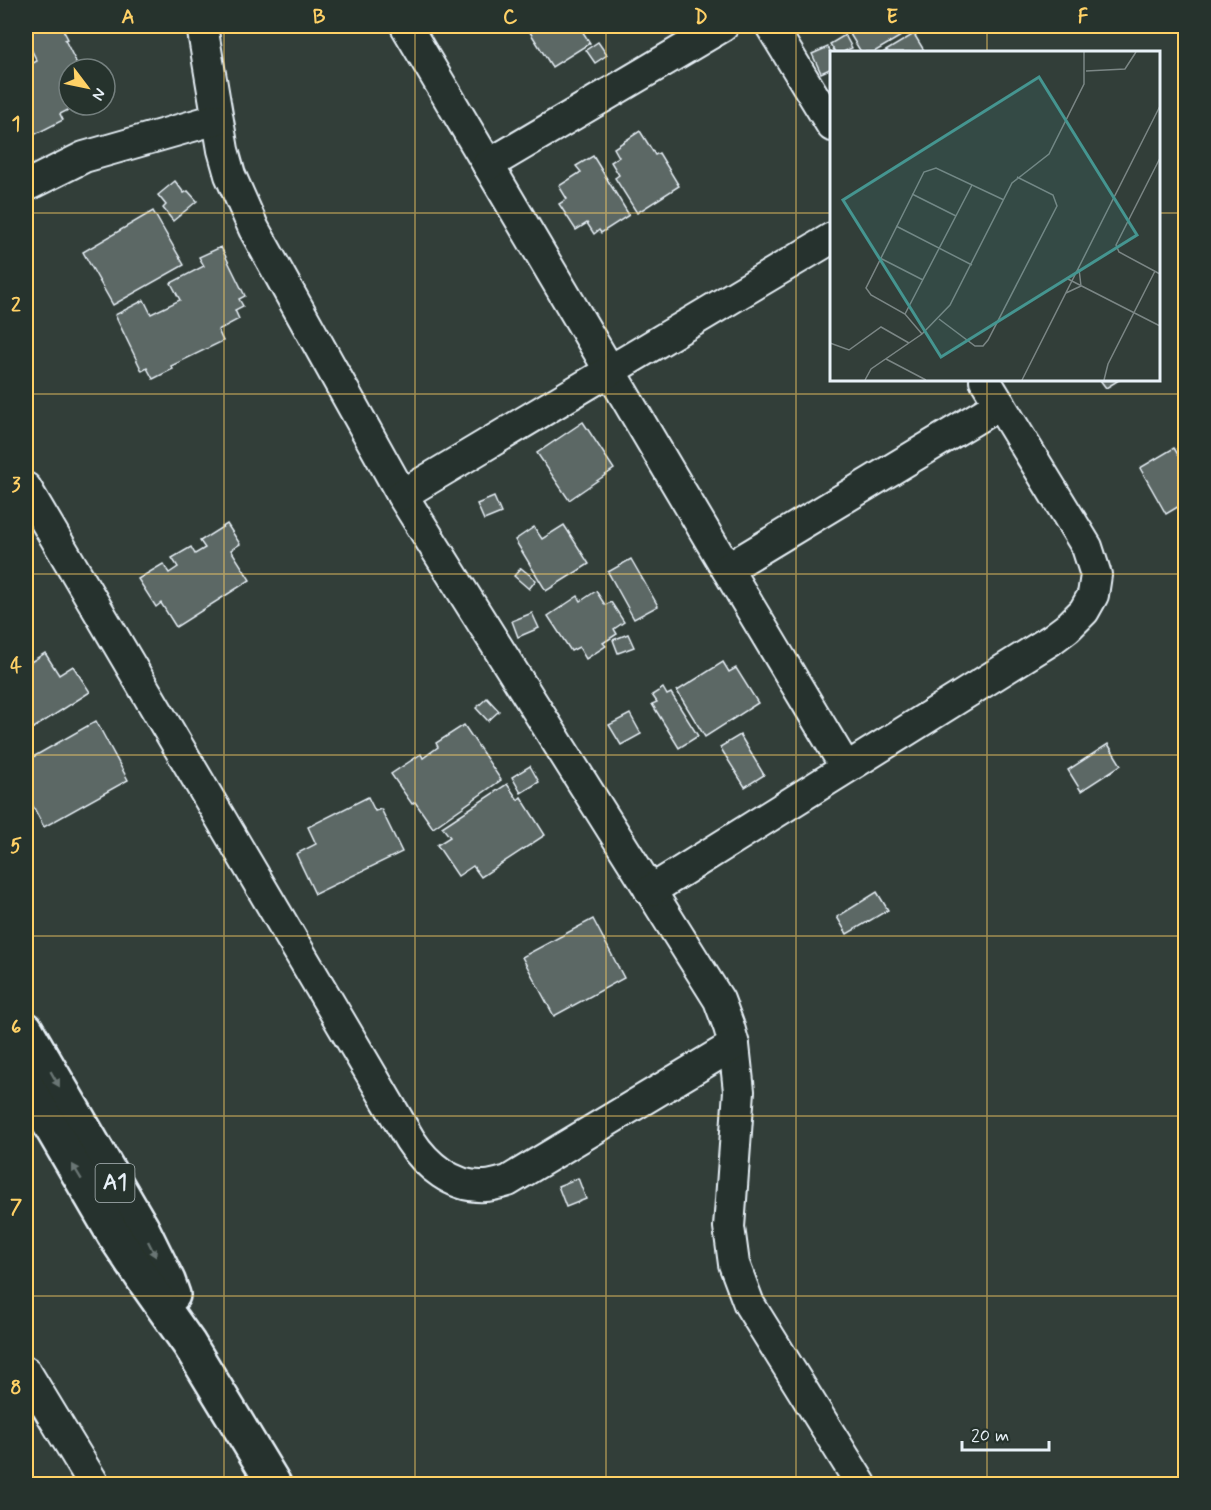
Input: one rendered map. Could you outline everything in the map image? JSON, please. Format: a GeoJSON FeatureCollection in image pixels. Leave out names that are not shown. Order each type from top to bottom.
{"type":"FeatureCollection","features":[{"type":"Feature","properties":{"kind":"highway","name":"A1"},"geometry":{"type":"LineString","coordinates":[[26,1029],[142,1228],[168,1281],[189,1344]]}},
{"type":"Feature","properties":{"kind":"highway","name":"A1"},"geometry":{"type":"LineString","coordinates":[[26,1084],[114,1234],[189,1344],[274,1485]]}},
{"type":"Feature","properties":{"kind":"street"},"geometry":{"type":"LineString","coordinates":[[202,26],[223,150],[230,175],[254,229],[402,495],[719,1000],[734,1046],[739,1091],[729,1227],[734,1264],[749,1304],[861,1485]]}},
{"type":"Feature","properties":{"kind":"street"},"geometry":{"type":"LineString","coordinates":[[406,26],[846,768]]}},
{"type":"Feature","properties":{"kind":"street"},"geometry":{"type":"LineString","coordinates":[[488,165],[723,26]]}},
{"type":"Feature","properties":{"kind":"street"},"geometry":{"type":"LineString","coordinates":[[771,26],[830,124]]}},
{"type":"Feature","properties":{"kind":"street"},"geometry":{"type":"LineString","coordinates":[[26,186],[84,157],[217,119]]}},
{"type":"Feature","properties":{"kind":"street"},"geometry":{"type":"LineString","coordinates":[[402,495],[830,239]]}},
{"type":"Feature","properties":{"kind":"street"},"geometry":{"type":"LineString","coordinates":[[650,891],[1067,628],[1084,610],[1092,595],[1096,575],[1087,547],[993,392],[727,570]]}},
{"type":"Feature","properties":{"kind":"street"},"geometry":{"type":"LineString","coordinates":[[26,488],[410,1140],[418,1153],[432,1167],[443,1175],[466,1184],[484,1186],[508,1181],[734,1046]]}},
{"type":"Feature","properties":{"kind":"street"},"geometry":{"type":"LineString","coordinates":[[26,1372],[94,1485]]}},
{"type":"Feature","properties":{"kind":"building"},"geometry":{"type":"Polygon","coordinates":[[[26,26],[61,26],[74,57],[57,57],[57,117],[62,117],[63,120],[28,138],[26,133],[26,67],[37,61],[26,39],[26,26]]]}},
{"type":"Feature","properties":{"kind":"building"},"geometry":{"type":"Polygon","coordinates":[[[531,26],[579,26],[590,43],[552,67],[528,29],[531,26]]]}},
{"type":"Feature","properties":{"kind":"building"},"geometry":{"type":"Polygon","coordinates":[[[845,26],[911,26],[913,29],[876,51],[860,51],[845,26]]]}},
{"type":"Feature","properties":{"kind":"building"},"geometry":{"type":"Polygon","coordinates":[[[914,34],[924,51],[886,51],[914,34]]]}},
{"type":"Feature","properties":{"kind":"building"},"geometry":{"type":"Polygon","coordinates":[[[845,35],[852,48],[845,51],[834,51],[830,44],[845,35]]]}},
{"type":"Feature","properties":{"kind":"building"},"geometry":{"type":"Polygon","coordinates":[[[598,42],[607,55],[595,63],[586,50],[598,42]]]}},
{"type":"Feature","properties":{"kind":"building"},"geometry":{"type":"Polygon","coordinates":[[[828,47],[830,51],[830,69],[821,73],[812,54],[828,47]]]}},
{"type":"Feature","properties":{"kind":"building"},"geometry":{"type":"Polygon","coordinates":[[[640,131],[655,155],[659,153],[679,186],[637,213],[615,178],[619,175],[611,162],[619,157],[614,148],[640,131]]]}},
{"type":"Feature","properties":{"kind":"building"},"geometry":{"type":"Polygon","coordinates":[[[593,156],[629,215],[601,233],[599,230],[594,234],[587,223],[576,230],[559,204],[567,199],[559,186],[581,172],[576,166],[593,156]]]}},
{"type":"Feature","properties":{"kind":"building"},"geometry":{"type":"Polygon","coordinates":[[[175,181],[184,193],[188,191],[197,201],[173,221],[163,208],[166,205],[158,195],[175,181]]]}},
{"type":"Feature","properties":{"kind":"building"},"geometry":{"type":"Polygon","coordinates":[[[153,211],[184,265],[113,305],[83,252],[153,211]]]}},
{"type":"Feature","properties":{"kind":"building"},"geometry":{"type":"Polygon","coordinates":[[[221,247],[245,296],[239,299],[243,306],[235,310],[239,319],[218,330],[223,341],[171,366],[173,369],[153,379],[147,368],[142,371],[115,315],[144,300],[151,314],[180,300],[171,283],[204,266],[199,257],[221,247]]]}},
{"type":"Feature","properties":{"kind":"building"},"geometry":{"type":"Polygon","coordinates":[[[1101,381],[1117,381],[1106,388],[1101,381]]]}},
{"type":"Feature","properties":{"kind":"building"},"geometry":{"type":"Polygon","coordinates":[[[583,422],[614,469],[569,500],[537,453],[583,422]]]}},
{"type":"Feature","properties":{"kind":"building"},"geometry":{"type":"Polygon","coordinates":[[[1174,448],[1186,468],[1186,502],[1166,514],[1140,468],[1174,448]]]}},
{"type":"Feature","properties":{"kind":"building"},"geometry":{"type":"Polygon","coordinates":[[[494,497],[501,513],[484,520],[477,504],[494,497]]]}},
{"type":"Feature","properties":{"kind":"building"},"geometry":{"type":"Polygon","coordinates":[[[227,524],[240,544],[231,550],[250,580],[176,627],[161,603],[156,607],[138,579],[163,564],[169,573],[178,567],[172,558],[191,547],[195,554],[205,548],[200,541],[227,524]]]}},
{"type":"Feature","properties":{"kind":"building"},"geometry":{"type":"Polygon","coordinates":[[[564,525],[589,564],[546,591],[515,540],[534,527],[542,539],[564,525]]]}},
{"type":"Feature","properties":{"kind":"building"},"geometry":{"type":"Polygon","coordinates":[[[631,559],[658,606],[634,619],[608,572],[631,559]]]}},
{"type":"Feature","properties":{"kind":"building"},"geometry":{"type":"Polygon","coordinates":[[[521,568],[536,580],[529,589],[514,576],[521,568]]]}},
{"type":"Feature","properties":{"kind":"building"},"geometry":{"type":"Polygon","coordinates":[[[596,591],[605,605],[611,602],[624,622],[614,629],[617,634],[603,643],[606,646],[586,659],[579,647],[571,651],[548,616],[578,596],[581,601],[596,591]]]}},
{"type":"Feature","properties":{"kind":"building"},"geometry":{"type":"Polygon","coordinates":[[[532,613],[539,628],[518,637],[512,621],[532,613]]]}},
{"type":"Feature","properties":{"kind":"building"},"geometry":{"type":"Polygon","coordinates":[[[628,634],[634,647],[618,653],[613,640],[628,634]]]}},
{"type":"Feature","properties":{"kind":"building"},"geometry":{"type":"Polygon","coordinates":[[[45,653],[59,675],[73,666],[90,692],[26,733],[26,665],[45,653]]]}},
{"type":"Feature","properties":{"kind":"building"},"geometry":{"type":"Polygon","coordinates":[[[723,662],[729,672],[736,668],[758,703],[705,737],[677,691],[723,662]]]}},
{"type":"Feature","properties":{"kind":"building"},"geometry":{"type":"Polygon","coordinates":[[[663,688],[667,695],[671,693],[698,736],[679,748],[652,704],[657,702],[652,695],[663,688]]]}},
{"type":"Feature","properties":{"kind":"building"},"geometry":{"type":"Polygon","coordinates":[[[487,698],[499,711],[488,721],[476,708],[487,698]]]}},
{"type":"Feature","properties":{"kind":"building"},"geometry":{"type":"Polygon","coordinates":[[[630,714],[641,734],[621,745],[609,725],[630,714]]]}},
{"type":"Feature","properties":{"kind":"building"},"geometry":{"type":"Polygon","coordinates":[[[96,721],[128,780],[44,827],[26,793],[26,761],[96,721]]]}},
{"type":"Feature","properties":{"kind":"building"},"geometry":{"type":"Polygon","coordinates":[[[464,725],[501,780],[433,828],[415,802],[412,804],[391,774],[421,754],[423,758],[438,747],[436,743],[464,725]]]}},
{"type":"Feature","properties":{"kind":"building"},"geometry":{"type":"Polygon","coordinates":[[[740,735],[764,775],[745,787],[720,747],[740,735]]]}},
{"type":"Feature","properties":{"kind":"building"},"geometry":{"type":"Polygon","coordinates":[[[1108,744],[1121,765],[1081,791],[1068,770],[1108,744]]]}},
{"type":"Feature","properties":{"kind":"building"},"geometry":{"type":"Polygon","coordinates":[[[530,766],[539,782],[521,793],[512,777],[530,766]]]}},
{"type":"Feature","properties":{"kind":"building"},"geometry":{"type":"Polygon","coordinates":[[[507,784],[518,800],[521,797],[545,835],[481,877],[473,866],[458,876],[437,845],[450,837],[442,827],[507,784]]]}},
{"type":"Feature","properties":{"kind":"building"},"geometry":{"type":"Polygon","coordinates":[[[368,797],[375,811],[381,809],[402,852],[315,894],[296,854],[316,844],[308,827],[368,797]]]}},
{"type":"Feature","properties":{"kind":"building"},"geometry":{"type":"Polygon","coordinates":[[[877,892],[888,910],[847,934],[837,917],[877,892]]]}},
{"type":"Feature","properties":{"kind":"building"},"geometry":{"type":"Polygon","coordinates":[[[593,919],[624,978],[554,1016],[522,957],[593,919]]]}},
{"type":"Feature","properties":{"kind":"building"},"geometry":{"type":"Polygon","coordinates":[[[578,1178],[586,1199],[566,1207],[558,1186],[578,1178]]]}}]}
